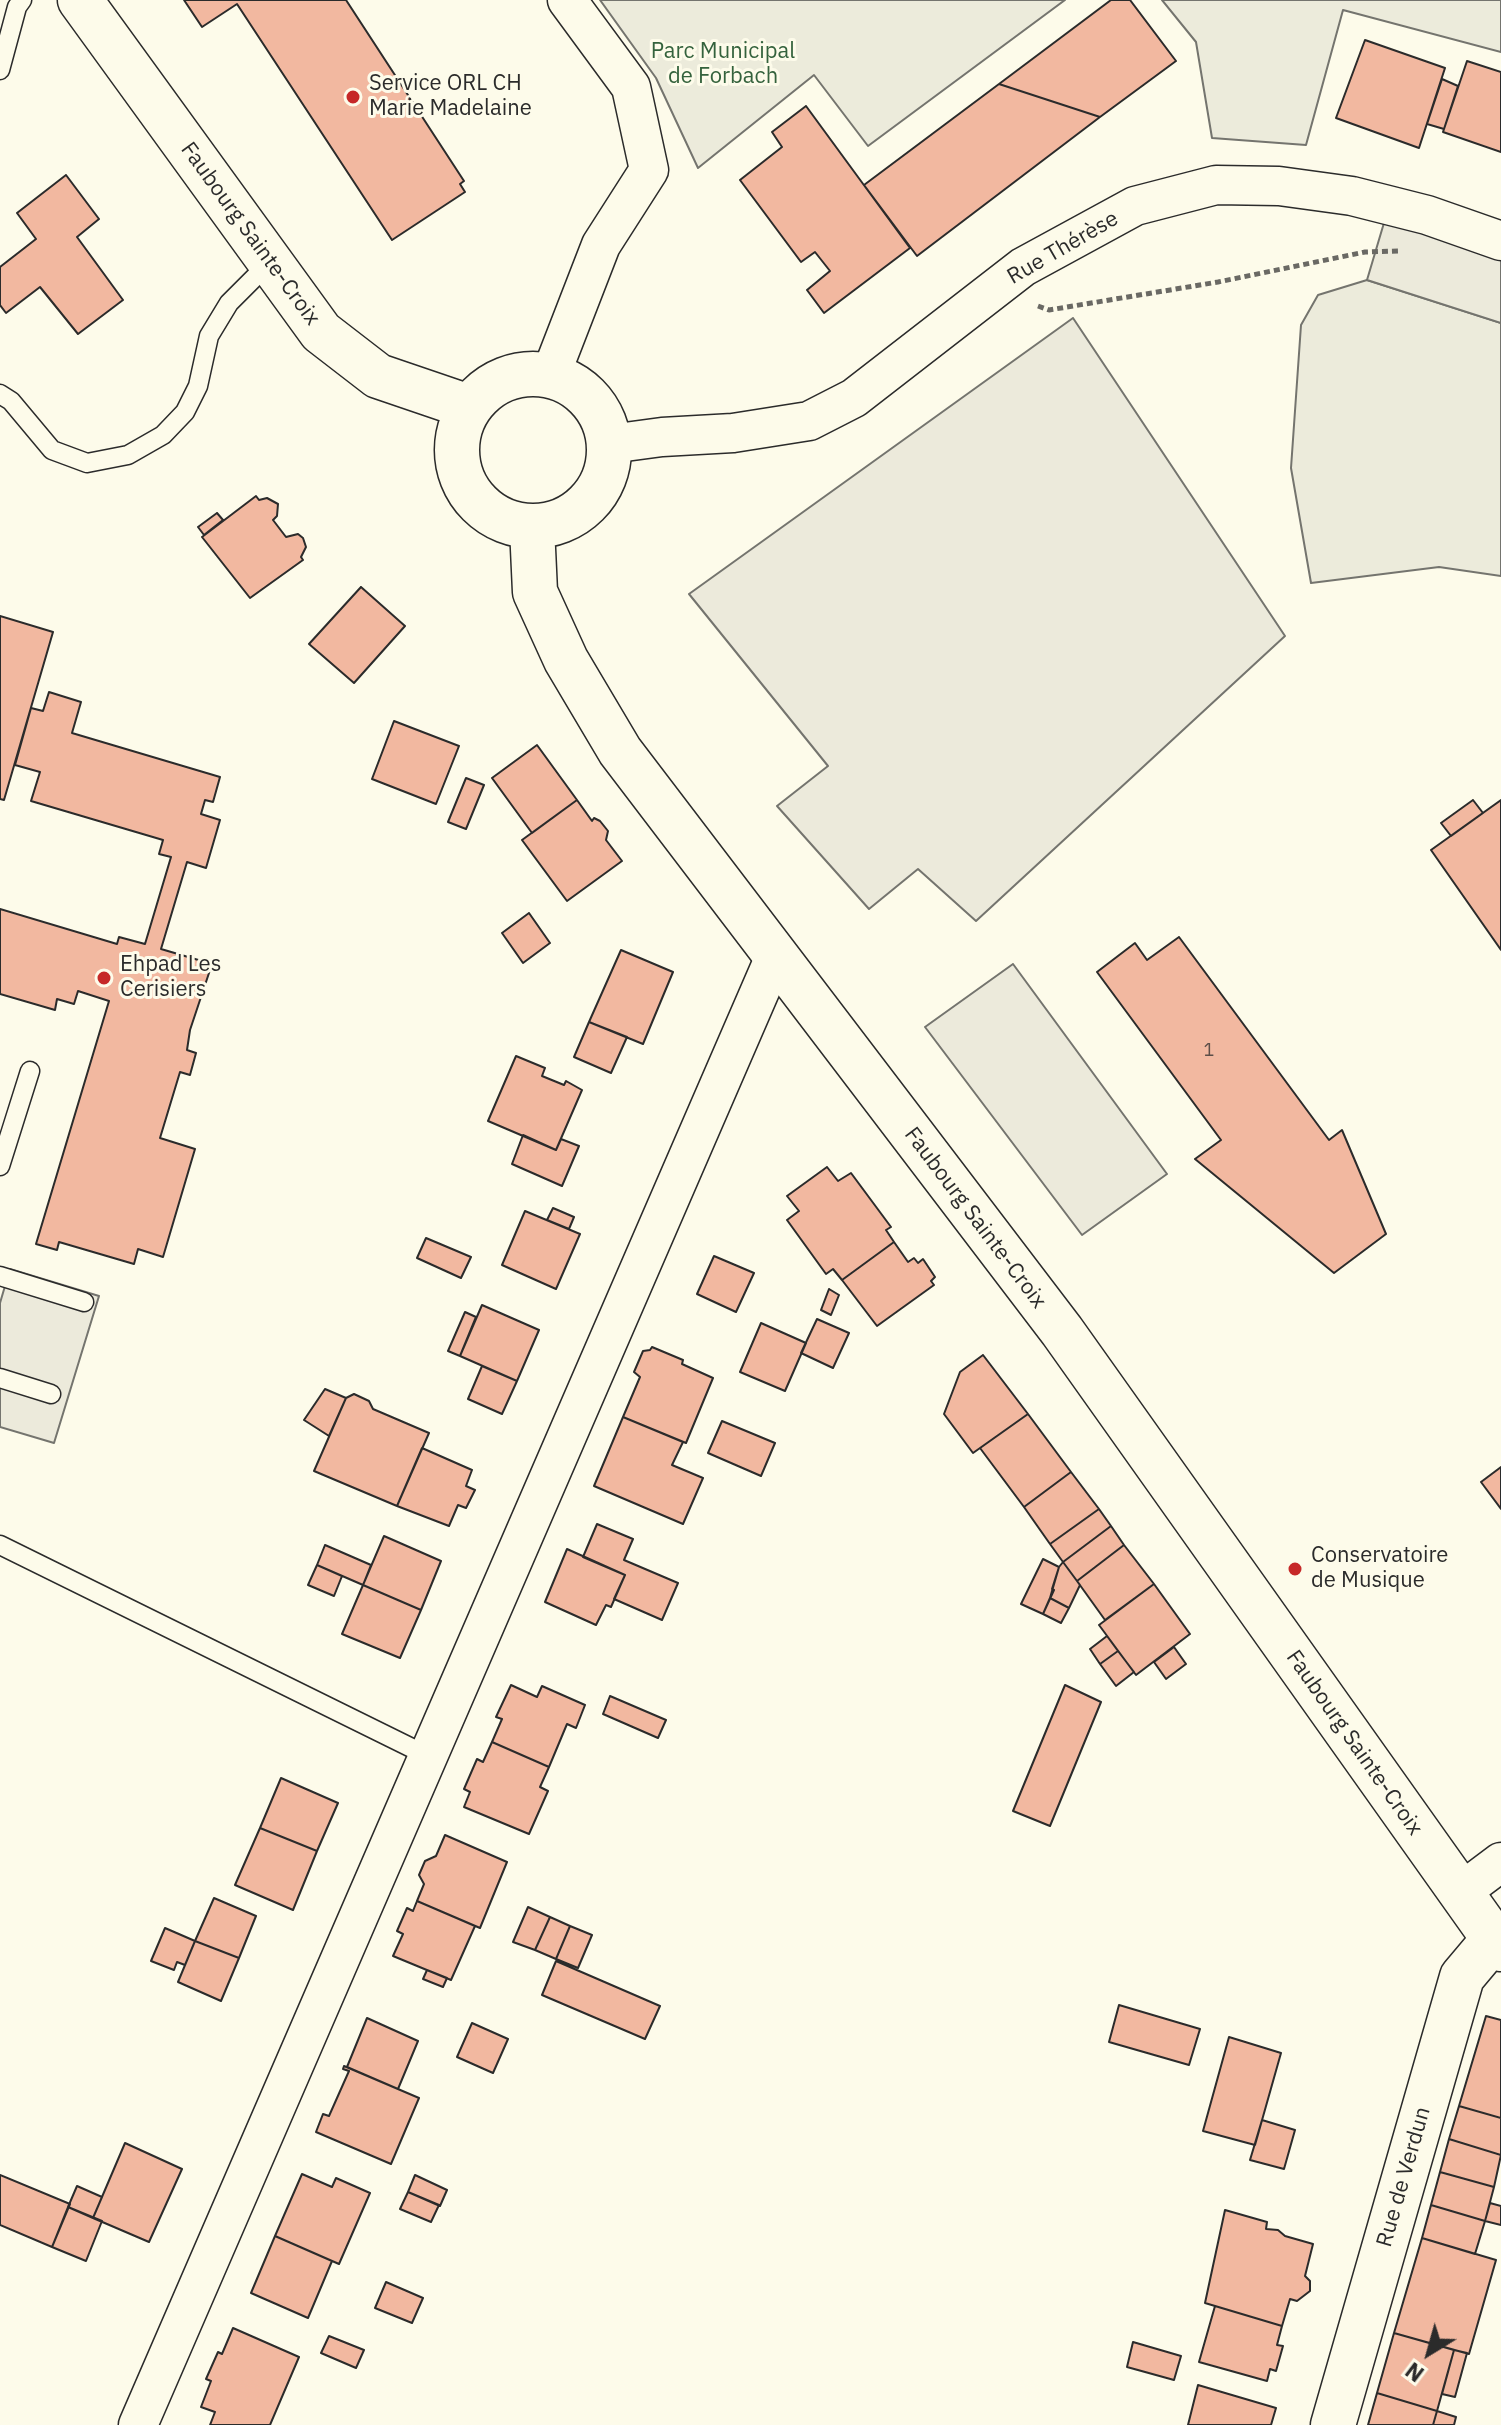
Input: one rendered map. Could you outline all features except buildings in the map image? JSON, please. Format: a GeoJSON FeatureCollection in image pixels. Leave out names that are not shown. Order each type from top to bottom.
{"type":"FeatureCollection","features":[{"type":"Feature","properties":{"kind":"main road","name":"Faubourg Sainte-Croix"},"geometry":{"type":"LineString","coordinates":[[80,0],[321,332],[378,376],[469,407]]}},
{"type":"Feature","properties":{"kind":"main road"},"geometry":{"type":"LineString","coordinates":[[551,374],[588,396],[604,418],[610,444],[606,476],[589,503],[563,521],[532,527],[511,524],[477,502],[465,485],[458,466],[456,446],[460,426],[469,407],[488,388],[512,376],[551,374]]}},
{"type":"Feature","properties":{"kind":"main road","name":"Faubourg Sainte-Croix"},"geometry":{"type":"LineString","coordinates":[[532,527],[535,592],[566,660],[620,751],[1062,1331],[1498,1944]]}},
{"type":"Feature","properties":{"kind":"main road","name":"Rue de Verdun"},"geometry":{"type":"LineString","coordinates":[[1333,2425],[1462,1977],[1498,1944]]}},
{"type":"Feature","properties":{"kind":"street"},"geometry":{"type":"LineString","coordinates":[[551,374],[601,245],[649,170],[631,87],[567,0]]}},
{"type":"Feature","properties":{"kind":"street","name":"Rue Thérèse"},"geometry":{"type":"LineString","coordinates":[[610,444],[733,433],[809,421],[854,398],[1023,267],[1135,206],[1216,185],[1279,186],[1352,196],[1427,215],[1501,241]]}},
{"type":"Feature","properties":{"kind":"street"},"geometry":{"type":"LineString","coordinates":[[138,2425],[776,954]]}},
{"type":"Feature","properties":{"kind":"street"},"geometry":{"type":"LineString","coordinates":[[1461,1892],[1501,1862]]}},
{"type":"Feature","properties":{"kind":"lane"},"geometry":{"type":"LineString","coordinates":[[0,70],[17,7],[22,0]]}},
{"type":"Feature","properties":{"kind":"lane"},"geometry":{"type":"LineString","coordinates":[[0,394],[11,401],[52,450],[87,463],[128,455],[163,435],[185,412],[198,386],[209,336],[229,303],[270,262]]}},
{"type":"Feature","properties":{"kind":"lane"},"geometry":{"type":"LineString","coordinates":[[0,1166],[30,1071]]}},
{"type":"Feature","properties":{"kind":"lane"},"geometry":{"type":"LineString","coordinates":[[0,1276],[84,1302]]}},
{"type":"Feature","properties":{"kind":"lane"},"geometry":{"type":"LineString","coordinates":[[0,1378],[51,1394]]}},
{"type":"Feature","properties":{"kind":"lane"},"geometry":{"type":"LineString","coordinates":[[0,1545],[428,1756]]}},
{"type":"Feature","properties":{"kind":"path"},"geometry":{"type":"LineString","coordinates":[[992,291],[1049,310],[1216,282],[1365,252],[1406,251],[1427,215]]}},
{"type":"Feature","properties":{"kind":"green space","name":"Parc Municipal de Forbach"},"geometry":{"type":"Polygon","coordinates":[[[600,0],[1065,0],[868,146],[814,75],[698,168],[656,78],[600,0]]]}},
{"type":"Feature","properties":{"kind":"green space"},"geometry":{"type":"Polygon","coordinates":[[[1162,0],[1501,0],[1501,52],[1343,10],[1306,145],[1212,138],[1196,42],[1162,0]]]}},
{"type":"Feature","properties":{"kind":"green space"},"geometry":{"type":"Polygon","coordinates":[[[1367,280],[1501,323],[1501,576],[1439,567],[1311,583],[1291,468],[1301,325],[1318,295],[1367,280]]]}},
{"type":"Feature","properties":{"kind":"shaded area"},"geometry":{"type":"Polygon","coordinates":[[[1389,206],[1501,241],[1501,323],[1367,280],[1389,206]]]}},
{"type":"Feature","properties":{"kind":"shaded area"},"geometry":{"type":"Polygon","coordinates":[[[1073,318],[1285,636],[976,921],[918,869],[869,909],[777,806],[828,766],[689,594],[1073,318]]]}},
{"type":"Feature","properties":{"kind":"shaded area"},"geometry":{"type":"Polygon","coordinates":[[[1013,964],[1167,1174],[1082,1235],[925,1027],[1013,964]]]}},
{"type":"Feature","properties":{"kind":"shaded area"},"geometry":{"type":"Polygon","coordinates":[[[10,1269],[99,1296],[54,1443],[0,1427],[0,1303],[10,1269]]]}},
{"type":"Feature","properties":{"kind":"place","name":"Service ORL CH Marie Madelaine"},"geometry":{"type":"Point","coordinates":[353,97]}},
{"type":"Feature","properties":{"kind":"place","name":"Ehpad Les Cerisiers"},"geometry":{"type":"Point","coordinates":[104,978]}},
{"type":"Feature","properties":{"kind":"place","name":"Conservatoire de Musique"},"geometry":{"type":"Point","coordinates":[1295,1569]}}]}
